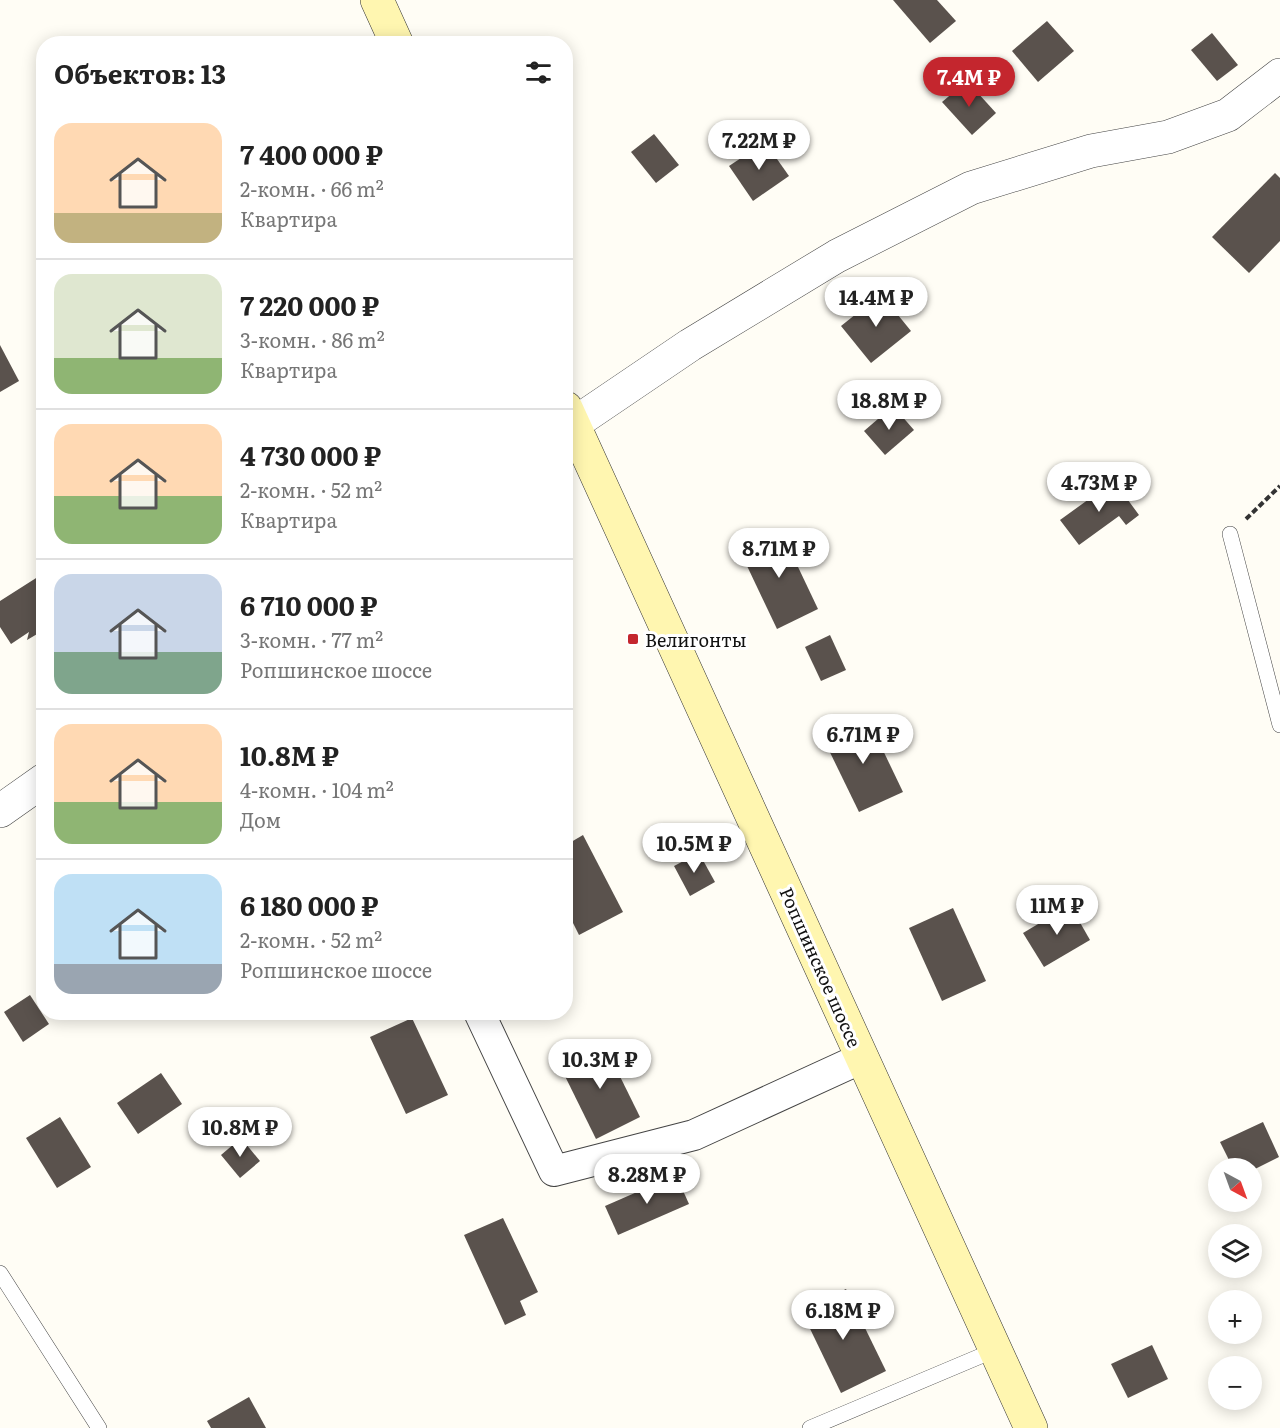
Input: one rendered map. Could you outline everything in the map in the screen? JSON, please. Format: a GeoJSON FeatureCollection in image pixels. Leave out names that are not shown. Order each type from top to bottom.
{"type":"FeatureCollection","features":[{"type":"Feature","properties":{"kind":"main road"},"geometry":{"type":"LineString","coordinates":[[377,0],[393,36]]}},
{"type":"Feature","properties":{"kind":"main road","name":"Ропшинское шоссе"},"geometry":{"type":"LineString","coordinates":[[573,431],[1031,1428]]}},
{"type":"Feature","properties":{"kind":"street"},"geometry":{"type":"LineString","coordinates":[[573,417],[611,398],[690,345],[837,256],[970,188],[1091,152],[1168,137],[1228,115],[1280,75]]}},
{"type":"Feature","properties":{"kind":"street"},"geometry":{"type":"LineString","coordinates":[[0,811],[36,786]]}},
{"type":"Feature","properties":{"kind":"street"},"geometry":{"type":"LineString","coordinates":[[483,1020],[554,1171],[694,1135],[862,1058]]}},
{"type":"Feature","properties":{"kind":"lane"},"geometry":{"type":"LineString","coordinates":[[1230,534],[1280,725]]}},
{"type":"Feature","properties":{"kind":"lane"},"geometry":{"type":"LineString","coordinates":[[0,1273],[99,1428]]}},
{"type":"Feature","properties":{"kind":"lane"},"geometry":{"type":"LineString","coordinates":[[810,1428],[995,1350]]}},
{"type":"Feature","properties":{"kind":"path"},"geometry":{"type":"LineString","coordinates":[[1230,534],[1280,486]]}},
{"type":"Feature","properties":{"kind":"building"},"geometry":{"type":"Polygon","coordinates":[[[893,0],[937,0],[956,21],[930,43],[893,0]]]}},
{"type":"Feature","properties":{"kind":"building"},"geometry":{"type":"Polygon","coordinates":[[[1047,21],[1074,51],[1038,82],[1012,51],[1047,21]]]}},
{"type":"Feature","properties":{"kind":"building"},"geometry":{"type":"Polygon","coordinates":[[[1212,33],[1238,65],[1217,81],[1191,50],[1212,33]]]}},
{"type":"Feature","properties":{"kind":"building"},"geometry":{"type":"Polygon","coordinates":[[[967,81],[996,113],[972,135],[942,102],[967,81]]]}},
{"type":"Feature","properties":{"kind":"building"},"geometry":{"type":"Polygon","coordinates":[[[654,134],[679,165],[656,183],[631,152],[654,134]]]}},
{"type":"Feature","properties":{"kind":"building"},"geometry":{"type":"Polygon","coordinates":[[[765,142],[789,176],[753,201],[729,166],[765,142]]]}},
{"type":"Feature","properties":{"kind":"building"},"geometry":{"type":"Polygon","coordinates":[[[1275,173],[1280,178],[1280,241],[1249,273],[1212,237],[1275,173]]]}},
{"type":"Feature","properties":{"kind":"building"},"geometry":{"type":"Polygon","coordinates":[[[881,294],[911,331],[871,363],[841,326],[881,294]]]}},
{"type":"Feature","properties":{"kind":"building"},"geometry":{"type":"Polygon","coordinates":[[[0,345],[19,381],[0,392],[0,345]]]}},
{"type":"Feature","properties":{"kind":"building"},"geometry":{"type":"Polygon","coordinates":[[[893,406],[914,430],[885,455],[864,431],[893,406]]]}},
{"type":"Feature","properties":{"kind":"building"},"geometry":{"type":"Polygon","coordinates":[[[1114,481],[1139,515],[1126,525],[1119,516],[1079,545],[1060,520],[1114,481]]]}},
{"type":"Feature","properties":{"kind":"building"},"geometry":{"type":"Polygon","coordinates":[[[780,529],[818,609],[777,629],[739,549],[780,529]]]}},
{"type":"Feature","properties":{"kind":"building"},"geometry":{"type":"Polygon","coordinates":[[[36,578],[36,635],[27,640],[29,632],[11,644],[0,627],[0,601],[36,578]]]}},
{"type":"Feature","properties":{"kind":"building"},"geometry":{"type":"Polygon","coordinates":[[[830,635],[846,670],[821,681],[805,647],[830,635]]]}},
{"type":"Feature","properties":{"kind":"building"},"geometry":{"type":"Polygon","coordinates":[[[867,717],[903,792],[859,812],[823,738],[867,717]]]}},
{"type":"Feature","properties":{"kind":"building"},"geometry":{"type":"Polygon","coordinates":[[[583,835],[623,912],[579,935],[573,923],[573,841],[583,835]]]}},
{"type":"Feature","properties":{"kind":"building"},"geometry":{"type":"Polygon","coordinates":[[[699,853],[715,882],[690,896],[674,866],[699,853]]]}},
{"type":"Feature","properties":{"kind":"building"},"geometry":{"type":"Polygon","coordinates":[[[1070,905],[1090,940],[1044,967],[1023,933],[1070,905]]]}},
{"type":"Feature","properties":{"kind":"building"},"geometry":{"type":"Polygon","coordinates":[[[953,908],[986,981],[942,1001],[909,928],[953,908]]]}},
{"type":"Feature","properties":{"kind":"building"},"geometry":{"type":"Polygon","coordinates":[[[30,995],[36,1004],[36,1020],[46,1020],[49,1024],[23,1042],[4,1012],[30,995]]]}},
{"type":"Feature","properties":{"kind":"building"},"geometry":{"type":"Polygon","coordinates":[[[408,1020],[413,1020],[448,1095],[406,1114],[370,1037],[408,1020]]]}},
{"type":"Feature","properties":{"kind":"building"},"geometry":{"type":"Polygon","coordinates":[[[603,1042],[640,1117],[596,1139],[559,1064],[603,1042]]]}},
{"type":"Feature","properties":{"kind":"building"},"geometry":{"type":"Polygon","coordinates":[[[161,1073],[182,1104],[138,1134],[117,1103],[161,1073]]]}},
{"type":"Feature","properties":{"kind":"building"},"geometry":{"type":"Polygon","coordinates":[[[60,1117],[91,1167],[57,1188],[26,1138],[60,1117]]]}},
{"type":"Feature","properties":{"kind":"building"},"geometry":{"type":"Polygon","coordinates":[[[1263,1122],[1279,1157],[1262,1166],[1262,1158],[1228,1158],[1220,1142],[1263,1122]]]}},
{"type":"Feature","properties":{"kind":"building"},"geometry":{"type":"Polygon","coordinates":[[[241,1138],[260,1161],[240,1178],[221,1155],[241,1138]]]}},
{"type":"Feature","properties":{"kind":"building"},"geometry":{"type":"Polygon","coordinates":[[[676,1175],[689,1204],[618,1235],[605,1206],[676,1175]]]}},
{"type":"Feature","properties":{"kind":"building"},"geometry":{"type":"Polygon","coordinates":[[[503,1218],[538,1292],[520,1301],[526,1315],[505,1325],[464,1235],[503,1218]]]}},
{"type":"Feature","properties":{"kind":"building"},"geometry":{"type":"Polygon","coordinates":[[[846,1289],[886,1371],[841,1393],[801,1310],[846,1289]]]}},
{"type":"Feature","properties":{"kind":"building"},"geometry":{"type":"Polygon","coordinates":[[[1152,1345],[1168,1379],[1128,1398],[1111,1364],[1152,1345]]]}},
{"type":"Feature","properties":{"kind":"building"},"geometry":{"type":"Polygon","coordinates":[[[249,1397],[266,1428],[211,1428],[207,1421],[249,1397]]]}},
{"type":"Feature","properties":{"kind":"place","name":"Велигонты"},"geometry":{"type":"Point","coordinates":[633,639]}}]}
